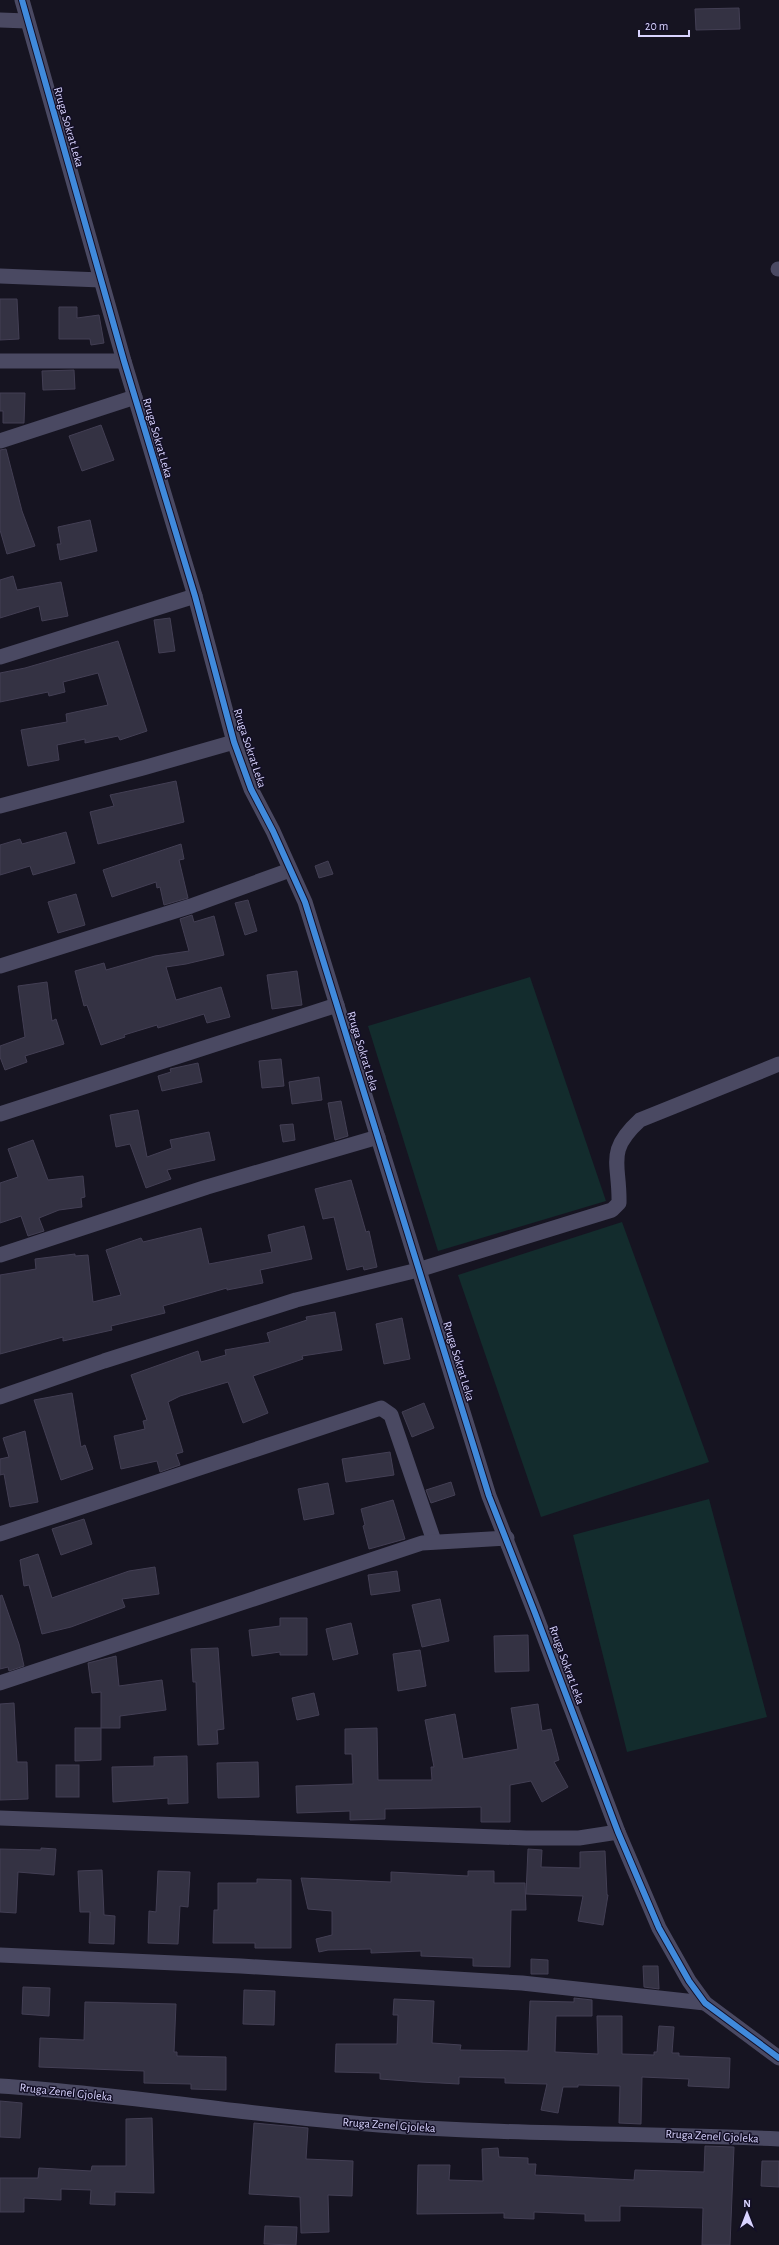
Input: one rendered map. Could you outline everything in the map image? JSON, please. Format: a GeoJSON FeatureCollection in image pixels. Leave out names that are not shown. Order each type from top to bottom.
{"type":"FeatureCollection","features":[{"type":"Feature","properties":{"kind":"street","name":"Rruga Sokrat Leka"},"geometry":{"type":"LineString","coordinates":[[22,0],[124,361],[195,596],[234,742],[250,789],[305,902],[489,1496],[618,1832],[659,1928],[688,1981],[705,2003],[779,2058]]}},
{"type":"Feature","properties":{"kind":"street"},"geometry":{"type":"LineString","coordinates":[[0,20],[27,21]]}},
{"type":"Feature","properties":{"kind":"street"},"geometry":{"type":"LineString","coordinates":[[0,276],[101,280]]}},
{"type":"Feature","properties":{"kind":"street"},"geometry":{"type":"LineString","coordinates":[[0,361],[124,361]]}},
{"type":"Feature","properties":{"kind":"street"},"geometry":{"type":"LineString","coordinates":[[0,441],[135,397]]}},
{"type":"Feature","properties":{"kind":"street"},"geometry":{"type":"LineString","coordinates":[[0,657],[195,596]]}},
{"type":"Feature","properties":{"kind":"street"},"geometry":{"type":"LineString","coordinates":[[0,806],[234,742]]}},
{"type":"Feature","properties":{"kind":"street"},"geometry":{"type":"LineString","coordinates":[[0,966],[191,906],[290,870]]}},
{"type":"Feature","properties":{"kind":"street"},"geometry":{"type":"LineString","coordinates":[[0,1114],[337,1005]]}},
{"type":"Feature","properties":{"kind":"street"},"geometry":{"type":"LineString","coordinates":[[0,1397],[104,1361],[296,1300],[418,1270],[612,1210],[620,1203],[616,1162],[618,1147],[626,1133],[640,1120],[779,1064]]}},
{"type":"Feature","properties":{"kind":"street"},"geometry":{"type":"LineString","coordinates":[[0,1255],[207,1187],[378,1137]]}},
{"type":"Feature","properties":{"kind":"street"},"geometry":{"type":"LineString","coordinates":[[0,1534],[381,1408],[392,1415],[434,1541]]}},
{"type":"Feature","properties":{"kind":"street"},"geometry":{"type":"LineString","coordinates":[[0,1682],[422,1542],[506,1538]]}},
{"type":"Feature","properties":{"kind":"street"},"geometry":{"type":"LineString","coordinates":[[0,1818],[526,1838],[579,1838],[618,1832]]}},
{"type":"Feature","properties":{"kind":"street"},"geometry":{"type":"LineString","coordinates":[[0,1955],[257,1967],[522,1983],[705,2003]]}},
{"type":"Feature","properties":{"kind":"street","name":"Rruga Zenel Gjoleka"},"geometry":{"type":"LineString","coordinates":[[0,2086],[377,2125],[546,2133],[669,2134],[779,2139]]}},
{"type":"Feature","properties":{"kind":"green space"},"geometry":{"type":"Polygon","coordinates":[[[530,977],[606,1201],[438,1251],[368,1026],[530,977]]]}},
{"type":"Feature","properties":{"kind":"green space"},"geometry":{"type":"Polygon","coordinates":[[[622,1222],[709,1462],[541,1517],[458,1275],[622,1222]]]}},
{"type":"Feature","properties":{"kind":"green space"},"geometry":{"type":"Polygon","coordinates":[[[709,1499],[767,1717],[627,1752],[573,1535],[709,1499]]]}},
{"type":"Feature","properties":{"kind":"building"},"geometry":{"type":"Polygon","coordinates":[[[739,8],[740,29],[696,30],[695,9],[739,8]]]}},
{"type":"Feature","properties":{"kind":"building"},"geometry":{"type":"Polygon","coordinates":[[[0,299],[17,299],[19,339],[0,340],[0,299]]]}},
{"type":"Feature","properties":{"kind":"building"},"geometry":{"type":"Polygon","coordinates":[[[59,307],[77,307],[77,318],[99,315],[104,343],[91,345],[90,339],[59,339],[59,307]]]}},
{"type":"Feature","properties":{"kind":"building"},"geometry":{"type":"Polygon","coordinates":[[[74,370],[75,389],[43,390],[42,371],[74,370]]]}},
{"type":"Feature","properties":{"kind":"building"},"geometry":{"type":"Polygon","coordinates":[[[0,393],[25,393],[24,423],[3,423],[3,411],[0,411],[0,393]]]}},
{"type":"Feature","properties":{"kind":"building"},"geometry":{"type":"Polygon","coordinates":[[[101,425],[114,460],[82,471],[69,436],[101,425]]]}},
{"type":"Feature","properties":{"kind":"building"},"geometry":{"type":"Polygon","coordinates":[[[6,449],[22,511],[35,546],[7,554],[0,530],[0,450],[6,449]]]}},
{"type":"Feature","properties":{"kind":"building"},"geometry":{"type":"Polygon","coordinates":[[[90,520],[97,551],[60,560],[57,544],[61,544],[58,527],[90,520]]]}},
{"type":"Feature","properties":{"kind":"building"},"geometry":{"type":"Polygon","coordinates":[[[13,576],[17,590],[61,582],[68,616],[42,621],[39,606],[0,618],[0,580],[13,576]]]}},
{"type":"Feature","properties":{"kind":"building"},"geometry":{"type":"Polygon","coordinates":[[[170,618],[175,651],[159,653],[154,620],[170,618]]]}},
{"type":"Feature","properties":{"kind":"building"},"geometry":{"type":"Polygon","coordinates":[[[118,641],[147,731],[120,740],[118,736],[85,743],[85,739],[57,745],[59,760],[28,766],[21,730],[67,722],[66,714],[108,705],[98,673],[63,682],[65,692],[49,696],[48,692],[0,702],[0,673],[25,668],[118,641]]]}},
{"type":"Feature","properties":{"kind":"building"},"geometry":{"type":"Polygon","coordinates":[[[176,781],[184,822],[98,844],[90,812],[114,806],[110,795],[176,781]]]}},
{"type":"Feature","properties":{"kind":"building"},"geometry":{"type":"Polygon","coordinates":[[[66,832],[75,863],[33,875],[30,866],[0,875],[0,845],[20,839],[22,844],[66,832]]]}},
{"type":"Feature","properties":{"kind":"building"},"geometry":{"type":"Polygon","coordinates":[[[181,844],[184,859],[179,860],[188,898],[164,905],[160,887],[157,888],[156,882],[112,897],[103,870],[181,844]]]}},
{"type":"Feature","properties":{"kind":"building"},"geometry":{"type":"Polygon","coordinates":[[[328,861],[333,874],[319,878],[315,866],[328,861]]]}},
{"type":"Feature","properties":{"kind":"building"},"geometry":{"type":"Polygon","coordinates":[[[76,894],[85,925],[58,933],[48,902],[76,894]]]}},
{"type":"Feature","properties":{"kind":"building"},"geometry":{"type":"Polygon","coordinates":[[[248,900],[257,931],[245,935],[235,903],[248,900]]]}},
{"type":"Feature","properties":{"kind":"building"},"geometry":{"type":"Polygon","coordinates":[[[192,915],[194,922],[214,916],[224,955],[166,967],[176,1000],[221,987],[230,1017],[207,1023],[204,1014],[158,1028],[157,1025],[124,1035],[125,1037],[101,1045],[87,1005],[84,1006],[75,971],[104,963],[106,970],[155,956],[189,951],[180,919],[192,915]]]}},
{"type":"Feature","properties":{"kind":"building"},"geometry":{"type":"Polygon","coordinates":[[[297,971],[302,1005],[272,1009],[267,975],[297,971]]]}},
{"type":"Feature","properties":{"kind":"building"},"geometry":{"type":"Polygon","coordinates":[[[47,982],[52,1021],[56,1019],[64,1044],[25,1056],[27,1062],[5,1070],[0,1057],[0,1046],[25,1037],[18,986],[47,982]]]}},
{"type":"Feature","properties":{"kind":"building"},"geometry":{"type":"Polygon","coordinates":[[[281,1059],[284,1086],[262,1088],[259,1061],[281,1059]]]}},
{"type":"Feature","properties":{"kind":"building"},"geometry":{"type":"Polygon","coordinates":[[[198,1063],[202,1082],[162,1091],[158,1076],[171,1072],[170,1069],[198,1063]]]}},
{"type":"Feature","properties":{"kind":"building"},"geometry":{"type":"Polygon","coordinates":[[[319,1077],[322,1100],[292,1104],[289,1082],[319,1077]]]}},
{"type":"Feature","properties":{"kind":"building"},"geometry":{"type":"Polygon","coordinates":[[[341,1101],[348,1136],[335,1140],[328,1103],[341,1101]]]}},
{"type":"Feature","properties":{"kind":"building"},"geometry":{"type":"Polygon","coordinates":[[[138,1110],[147,1157],[172,1148],[170,1140],[209,1132],[215,1160],[167,1170],[171,1179],[146,1188],[130,1144],[116,1147],[110,1115],[138,1110]]]}},
{"type":"Feature","properties":{"kind":"building"},"geometry":{"type":"Polygon","coordinates":[[[293,1124],[295,1140],[283,1142],[280,1125],[293,1124]]]}},
{"type":"Feature","properties":{"kind":"building"},"geometry":{"type":"Polygon","coordinates":[[[33,1140],[48,1180],[83,1176],[85,1197],[81,1198],[82,1207],[59,1210],[39,1218],[44,1231],[28,1236],[21,1216],[0,1223],[0,1183],[18,1177],[8,1149],[33,1140]]]}},
{"type":"Feature","properties":{"kind":"building"},"geometry":{"type":"Polygon","coordinates":[[[351,1180],[366,1232],[369,1231],[377,1267],[364,1270],[363,1266],[347,1270],[334,1217],[323,1219],[315,1189],[351,1180]]]}},
{"type":"Feature","properties":{"kind":"building"},"geometry":{"type":"Polygon","coordinates":[[[304,1226],[312,1259],[260,1270],[263,1283],[227,1290],[227,1288],[163,1306],[165,1313],[111,1326],[112,1330],[63,1341],[63,1337],[0,1354],[0,1275],[36,1269],[35,1259],[75,1254],[75,1256],[88,1255],[93,1302],[121,1295],[106,1250],[141,1238],[143,1242],[201,1228],[209,1264],[272,1252],[268,1235],[304,1226]]]}},
{"type":"Feature","properties":{"kind":"building"},"geometry":{"type":"Polygon","coordinates":[[[335,1312],[342,1350],[302,1356],[303,1359],[253,1376],[268,1413],[243,1423],[228,1382],[180,1396],[168,1402],[183,1452],[176,1454],[180,1465],[160,1472],[157,1461],[121,1469],[114,1436],[145,1429],[143,1421],[147,1420],[131,1375],[198,1351],[201,1362],[226,1355],[225,1350],[270,1342],[267,1333],[307,1320],[306,1317],[335,1312]]]}},
{"type":"Feature","properties":{"kind":"building"},"geometry":{"type":"Polygon","coordinates":[[[402,1318],[410,1359],[384,1364],[376,1324],[402,1318]]]}},
{"type":"Feature","properties":{"kind":"building"},"geometry":{"type":"Polygon","coordinates":[[[72,1393],[81,1447],[85,1445],[93,1469],[61,1480],[34,1400],[72,1393]]]}},
{"type":"Feature","properties":{"kind":"building"},"geometry":{"type":"Polygon","coordinates":[[[424,1403],[434,1428],[412,1437],[402,1412],[424,1403]]]}},
{"type":"Feature","properties":{"kind":"building"},"geometry":{"type":"Polygon","coordinates":[[[25,1431],[38,1502],[10,1507],[4,1474],[0,1475],[0,1459],[9,1457],[3,1438],[25,1431]]]}},
{"type":"Feature","properties":{"kind":"building"},"geometry":{"type":"Polygon","coordinates":[[[390,1452],[394,1475],[346,1482],[342,1459],[390,1452]]]}},
{"type":"Feature","properties":{"kind":"building"},"geometry":{"type":"Polygon","coordinates":[[[451,1482],[455,1495],[431,1503],[426,1490],[451,1482]]]}},
{"type":"Feature","properties":{"kind":"building"},"geometry":{"type":"Polygon","coordinates":[[[328,1483],[334,1514],[304,1520],[298,1489],[328,1483]]]}},
{"type":"Feature","properties":{"kind":"building"},"geometry":{"type":"Polygon","coordinates":[[[393,1500],[405,1539],[369,1549],[363,1526],[365,1525],[361,1509],[393,1500]]]}},
{"type":"Feature","properties":{"kind":"building"},"geometry":{"type":"Polygon","coordinates":[[[84,1519],[92,1544],[61,1555],[52,1529],[84,1519]]]}},
{"type":"Feature","properties":{"kind":"building"},"geometry":{"type":"Polygon","coordinates":[[[38,1554],[52,1598],[129,1571],[155,1567],[159,1594],[122,1599],[125,1607],[71,1627],[42,1634],[29,1585],[24,1586],[20,1560],[38,1554]]]}},
{"type":"Feature","properties":{"kind":"building"},"geometry":{"type":"Polygon","coordinates":[[[397,1571],[400,1591],[371,1595],[368,1575],[397,1571]]]}},
{"type":"Feature","properties":{"kind":"building"},"geometry":{"type":"Polygon","coordinates":[[[2,1595],[19,1644],[24,1666],[9,1671],[8,1667],[0,1669],[0,1596],[2,1595]]]}},
{"type":"Feature","properties":{"kind":"building"},"geometry":{"type":"Polygon","coordinates":[[[440,1599],[449,1641],[422,1647],[412,1605],[440,1599]]]}},
{"type":"Feature","properties":{"kind":"building"},"geometry":{"type":"Polygon","coordinates":[[[280,1618],[307,1618],[307,1655],[280,1655],[280,1652],[252,1656],[249,1630],[280,1626],[280,1618]]]}},
{"type":"Feature","properties":{"kind":"building"},"geometry":{"type":"Polygon","coordinates":[[[351,1623],[358,1654],[333,1660],[326,1629],[351,1623]]]}},
{"type":"Feature","properties":{"kind":"building"},"geometry":{"type":"Polygon","coordinates":[[[528,1635],[529,1671],[495,1672],[494,1636],[528,1635]]]}},
{"type":"Feature","properties":{"kind":"building"},"geometry":{"type":"Polygon","coordinates":[[[218,1648],[224,1729],[217,1730],[218,1744],[198,1745],[196,1682],[193,1682],[191,1649],[218,1648]]]}},
{"type":"Feature","properties":{"kind":"building"},"geometry":{"type":"Polygon","coordinates":[[[420,1650],[426,1686],[398,1691],[393,1654],[420,1650]]]}},
{"type":"Feature","properties":{"kind":"building"},"geometry":{"type":"Polygon","coordinates":[[[116,1656],[119,1686],[162,1680],[166,1710],[120,1716],[120,1728],[101,1728],[101,1692],[92,1693],[88,1663],[116,1656]]]}},
{"type":"Feature","properties":{"kind":"building"},"geometry":{"type":"Polygon","coordinates":[[[314,1693],[319,1715],[297,1720],[292,1698],[314,1693]]]}},
{"type":"Feature","properties":{"kind":"building"},"geometry":{"type":"Polygon","coordinates":[[[14,1703],[17,1762],[27,1762],[28,1799],[0,1800],[0,1704],[14,1703]]]}},
{"type":"Feature","properties":{"kind":"building"},"geometry":{"type":"Polygon","coordinates":[[[538,1704],[542,1731],[551,1729],[559,1760],[554,1762],[568,1787],[542,1802],[531,1781],[510,1785],[510,1822],[481,1822],[481,1807],[385,1809],[385,1819],[350,1820],[350,1811],[297,1813],[296,1786],[353,1784],[352,1754],[345,1754],[345,1729],[377,1728],[378,1780],[432,1780],[431,1767],[434,1767],[425,1720],[455,1714],[463,1759],[518,1749],[511,1708],[538,1704]]]}},
{"type":"Feature","properties":{"kind":"building"},"geometry":{"type":"Polygon","coordinates":[[[75,1728],[101,1728],[101,1760],[75,1761],[75,1728]]]}},
{"type":"Feature","properties":{"kind":"building"},"geometry":{"type":"Polygon","coordinates":[[[187,1756],[188,1803],[168,1804],[168,1798],[113,1802],[112,1767],[154,1766],[154,1757],[187,1756]]]}},
{"type":"Feature","properties":{"kind":"building"},"geometry":{"type":"Polygon","coordinates":[[[258,1762],[259,1797],[218,1798],[217,1763],[258,1762]]]}},
{"type":"Feature","properties":{"kind":"building"},"geometry":{"type":"Polygon","coordinates":[[[56,1765],[79,1765],[79,1797],[56,1797],[56,1765]]]}},
{"type":"Feature","properties":{"kind":"building"},"geometry":{"type":"Polygon","coordinates":[[[41,1848],[56,1849],[54,1875],[18,1872],[16,1913],[0,1912],[0,1849],[41,1850],[41,1848]]]}},
{"type":"Feature","properties":{"kind":"building"},"geometry":{"type":"Polygon","coordinates":[[[528,1849],[542,1850],[541,1867],[580,1868],[580,1852],[605,1851],[608,1895],[603,1925],[578,1921],[583,1896],[526,1894],[528,1849]]]}},
{"type":"Feature","properties":{"kind":"building"},"geometry":{"type":"Polygon","coordinates":[[[102,1870],[104,1915],[115,1916],[114,1944],[89,1943],[90,1912],[80,1912],[78,1871],[102,1870]]]}},
{"type":"Feature","properties":{"kind":"building"},"geometry":{"type":"Polygon","coordinates":[[[158,1871],[190,1872],[188,1907],[180,1906],[178,1944],[148,1943],[149,1911],[156,1912],[158,1871]]]}},
{"type":"Feature","properties":{"kind":"building"},"geometry":{"type":"Polygon","coordinates":[[[468,1871],[494,1871],[494,1883],[525,1883],[526,1910],[511,1910],[510,1967],[473,1966],[473,1958],[421,1956],[421,1951],[371,1953],[371,1949],[328,1950],[319,1952],[316,1939],[332,1935],[332,1911],[308,1909],[301,1878],[391,1882],[391,1872],[468,1876],[468,1871]]]}},
{"type":"Feature","properties":{"kind":"building"},"geometry":{"type":"Polygon","coordinates":[[[257,1879],[291,1880],[291,1948],[255,1948],[255,1943],[213,1943],[214,1910],[218,1910],[218,1883],[257,1883],[257,1879]]]}},
{"type":"Feature","properties":{"kind":"building"},"geometry":{"type":"Polygon","coordinates":[[[531,1959],[548,1960],[548,1974],[531,1974],[531,1959]]]}},
{"type":"Feature","properties":{"kind":"building"},"geometry":{"type":"Polygon","coordinates":[[[643,1966],[658,1966],[659,1989],[644,1987],[643,1966]]]}},
{"type":"Feature","properties":{"kind":"building"},"geometry":{"type":"Polygon","coordinates":[[[23,1987],[50,1988],[49,2016],[22,2014],[23,1987]]]}},
{"type":"Feature","properties":{"kind":"building"},"geometry":{"type":"Polygon","coordinates":[[[244,1990],[275,1991],[274,2025],[243,2024],[244,1990]]]}},
{"type":"Feature","properties":{"kind":"building"},"geometry":{"type":"Polygon","coordinates":[[[574,1998],[592,2000],[592,2016],[556,2016],[555,2052],[598,2054],[597,2016],[622,2016],[622,2054],[654,2055],[654,2052],[657,2052],[659,2026],[674,2027],[672,2053],[679,2053],[679,2056],[730,2058],[729,2088],[688,2086],[689,2079],[642,2077],[641,2124],[619,2123],[620,2086],[578,2085],[578,2087],[563,2087],[558,2113],[541,2110],[547,2084],[505,2083],[505,2078],[459,2077],[459,2084],[420,2082],[380,2079],[380,2073],[335,2072],[336,2044],[397,2044],[398,2015],[393,2015],[394,1999],[434,2001],[432,2043],[461,2045],[460,2050],[528,2051],[530,2001],[574,2002],[574,1998]]]}},
{"type":"Feature","properties":{"kind":"building"},"geometry":{"type":"Polygon","coordinates":[[[85,2002],[176,2004],[174,2052],[177,2052],[177,2056],[226,2057],[226,2090],[191,2089],[191,2084],[144,2083],[144,2071],[39,2067],[40,2038],[84,2040],[85,2002]]]}},
{"type":"Feature","properties":{"kind":"building"},"geometry":{"type":"Polygon","coordinates":[[[0,2101],[22,2103],[20,2138],[0,2137],[0,2101]]]}},
{"type":"Feature","properties":{"kind":"building"},"geometry":{"type":"Polygon","coordinates":[[[152,2118],[154,2193],[115,2192],[115,2205],[90,2204],[91,2190],[61,2189],[61,2200],[24,2198],[24,2212],[0,2212],[0,2178],[38,2178],[39,2168],[91,2171],[92,2166],[126,2166],[126,2119],[152,2118]]]}},
{"type":"Feature","properties":{"kind":"building"},"geometry":{"type":"Polygon","coordinates":[[[254,2123],[308,2128],[306,2159],[353,2161],[352,2196],[328,2195],[329,2232],[301,2233],[300,2197],[249,2194],[254,2123]]]}},
{"type":"Feature","properties":{"kind":"building"},"geometry":{"type":"Polygon","coordinates":[[[705,2146],[734,2147],[730,2245],[702,2245],[703,2208],[620,2206],[620,2221],[585,2221],[585,2214],[534,2212],[534,2219],[504,2218],[504,2213],[417,2214],[418,2165],[450,2165],[449,2180],[483,2181],[482,2149],[498,2148],[499,2157],[528,2158],[528,2164],[536,2164],[535,2175],[634,2180],[635,2170],[704,2172],[705,2146]]]}},
{"type":"Feature","properties":{"kind":"building"},"geometry":{"type":"Polygon","coordinates":[[[762,2161],[779,2161],[779,2187],[761,2186],[762,2161]]]}},
{"type":"Feature","properties":{"kind":"building"},"geometry":{"type":"Polygon","coordinates":[[[265,2226],[297,2227],[296,2245],[264,2244],[265,2226]]]}},
{"type":"Feature","properties":{"kind":"cycle path"},"geometry":{"type":"LineString","coordinates":[[22,0],[124,361],[195,596],[234,742],[251,789],[273,831],[305,902],[489,1496],[618,1832],[659,1928],[689,1981],[705,2003],[779,2058]]}}]}
